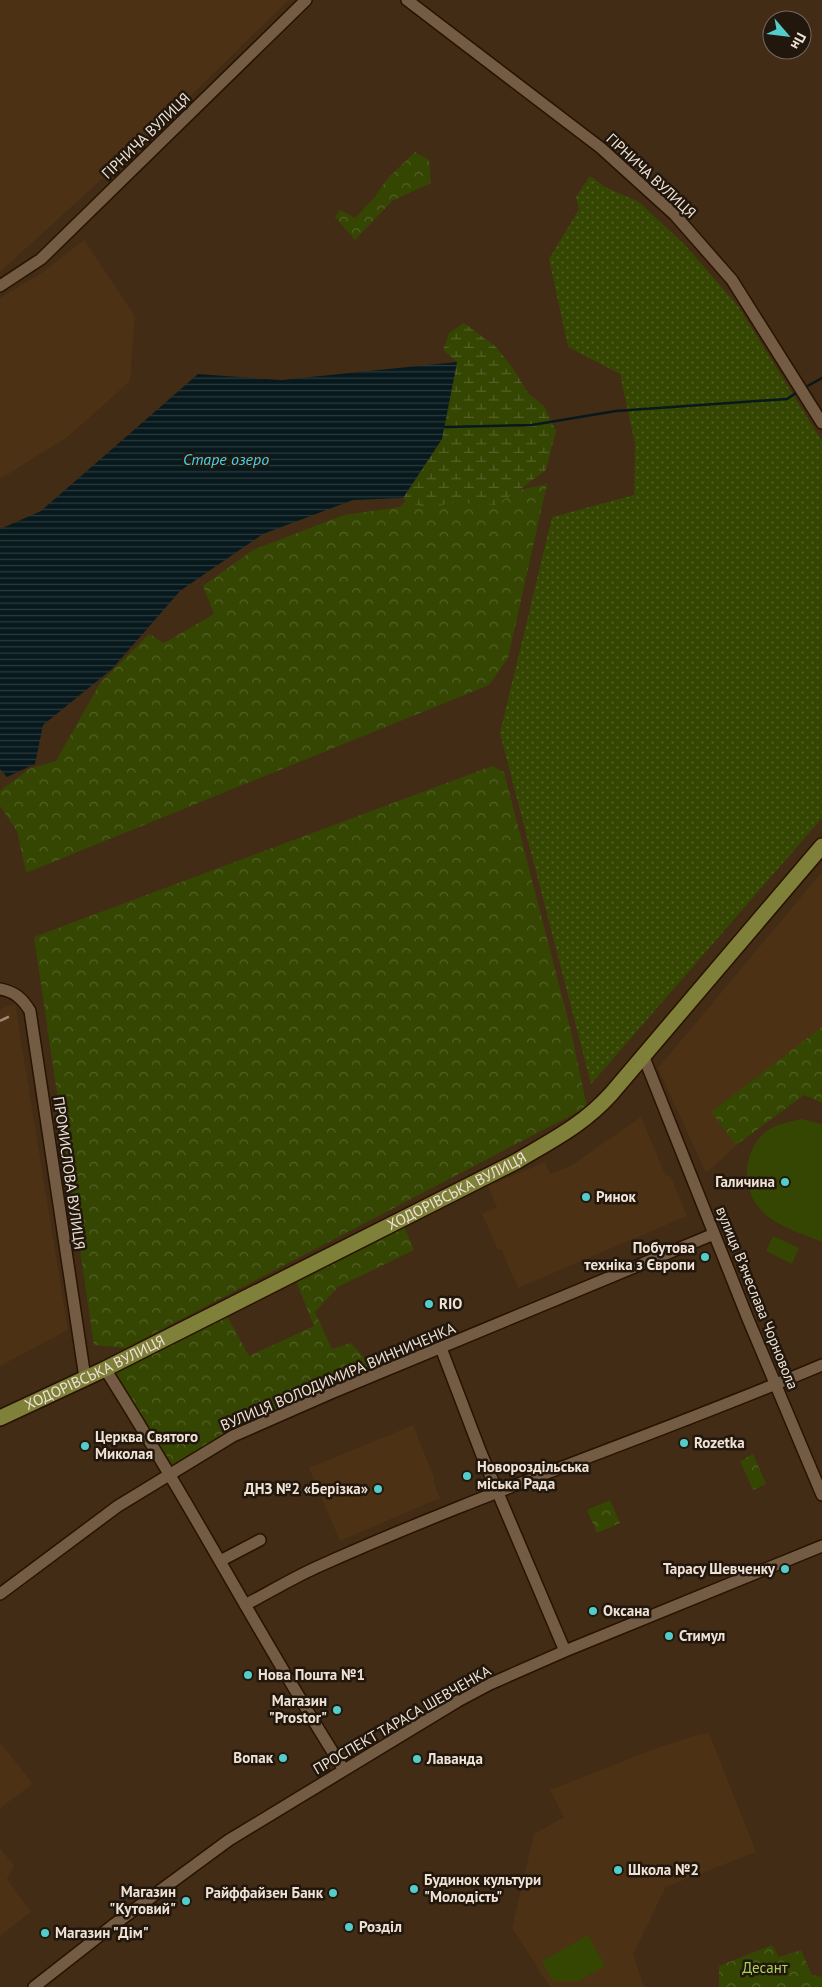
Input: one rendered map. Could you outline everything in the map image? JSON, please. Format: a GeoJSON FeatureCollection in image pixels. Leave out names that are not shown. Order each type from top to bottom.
{"type":"FeatureCollection","features":[{"type":"Feature","properties":{"kind":"main road","name":"ХОДОРІВСЬКА ВУЛИЦЯ"},"geometry":{"type":"LineString","coordinates":[[0,1418],[105,1369],[517,1161],[568,1131],[594,1113],[822,846]]}},
{"type":"Feature","properties":{"kind":"street","name":"ГІРНИЧА ВУЛИЦЯ"},"geometry":{"type":"LineString","coordinates":[[0,286],[41,259],[306,0]]}},
{"type":"Feature","properties":{"kind":"street","name":"ГІРНИЧА ВУЛИЦЯ"},"geometry":{"type":"LineString","coordinates":[[407,0],[601,148],[675,216],[732,280],[822,423]]}},
{"type":"Feature","properties":{"kind":"street","name":"ПРОМИСЛОВА ВУЛИЦЯ"},"geometry":{"type":"LineString","coordinates":[[0,989],[13,992],[23,998],[30,1011],[85,1378]]}},
{"type":"Feature","properties":{"kind":"street","name":"вулиця Вʼячеслава Чорновола"},"geometry":{"type":"LineString","coordinates":[[643,1056],[822,1495]]}},
{"type":"Feature","properties":{"kind":"street","name":"ВУЛИЦЯ ВОЛОДИМИРА ВИННИЧЕНКА"},"geometry":{"type":"LineString","coordinates":[[0,1594],[118,1506],[233,1436],[714,1234]]}},
{"type":"Feature","properties":{"kind":"street"},"geometry":{"type":"LineString","coordinates":[[441,1348],[497,1491],[565,1651]]}},
{"type":"Feature","properties":{"kind":"street"},"geometry":{"type":"LineString","coordinates":[[245,1605],[315,1568],[497,1491],[776,1385],[822,1365]]}},
{"type":"Feature","properties":{"kind":"street"},"geometry":{"type":"LineString","coordinates":[[105,1369],[344,1770]]}},
{"type":"Feature","properties":{"kind":"street"},"geometry":{"type":"LineString","coordinates":[[220,1561],[260,1540]]}},
{"type":"Feature","properties":{"kind":"street","name":"ПРОСПЕКТ ТАРАСА ШЕВЧЕНКА"},"geometry":{"type":"LineString","coordinates":[[34,1987],[112,1926],[229,1840],[482,1688],[565,1651],[822,1546]]}},
{"type":"Feature","properties":{"kind":"shaded area"},"geometry":{"type":"Polygon","coordinates":[[[0,0],[289,0],[148,137],[0,272],[0,0]]]}},
{"type":"Feature","properties":{"kind":"shaded area"},"geometry":{"type":"Polygon","coordinates":[[[84,240],[135,316],[130,381],[69,436],[0,479],[0,298],[43,272],[84,240]]]}},
{"type":"Feature","properties":{"kind":"shaded area"},"geometry":{"type":"Polygon","coordinates":[[[822,872],[822,1069],[706,1173],[658,1068],[822,872]]]}},
{"type":"Feature","properties":{"kind":"shaded area"},"geometry":{"type":"Polygon","coordinates":[[[15,1004],[68,1330],[0,1366],[0,1009],[15,1004]]]}},
{"type":"Feature","properties":{"kind":"shaded area","name":"Ринок"},"geometry":{"type":"Polygon","coordinates":[[[641,1117],[666,1176],[670,1175],[687,1216],[518,1288],[501,1249],[498,1250],[482,1214],[497,1207],[488,1186],[545,1162],[550,1174],[572,1165],[641,1117]]]}},
{"type":"Feature","properties":{"kind":"shaded area","name":"ДНЗ №2 «Берізка»"},"geometry":{"type":"Polygon","coordinates":[[[413,1425],[435,1480],[433,1481],[440,1498],[340,1541],[309,1468],[413,1425]]]}},
{"type":"Feature","properties":{"kind":"shaded area","name":"Школа №2"},"geometry":{"type":"Polygon","coordinates":[[[709,1733],[756,1852],[666,1887],[633,1954],[644,1987],[550,1987],[512,1928],[534,1834],[564,1817],[550,1790],[657,1748],[709,1733]]]}},
{"type":"Feature","properties":{"kind":"shaded area"},"geometry":{"type":"Polygon","coordinates":[[[0,1742],[33,1784],[0,1808],[0,1742]]]}},
{"type":"Feature","properties":{"kind":"shaded area"},"geometry":{"type":"Polygon","coordinates":[[[0,1848],[14,1866],[7,1879],[31,1912],[0,1936],[0,1848]]]}},
{"type":"Feature","properties":{"kind":"green space"},"geometry":{"type":"Polygon","coordinates":[[[415,152],[429,160],[431,183],[392,201],[355,240],[335,217],[340,210],[355,218],[375,197],[387,179],[415,152]]]}},
{"type":"Feature","properties":{"kind":"green space"},"geometry":{"type":"Polygon","coordinates":[[[590,176],[607,188],[639,202],[685,245],[738,306],[822,441],[822,818],[591,1084],[500,733],[552,517],[634,495],[635,444],[620,374],[568,347],[549,259],[579,209],[576,197],[590,176]]]}},
{"type":"Feature","properties":{"kind":"green space"},"geometry":{"type":"Polygon","coordinates":[[[464,323],[496,347],[512,367],[528,393],[544,406],[556,431],[546,470],[495,505],[452,502],[435,507],[421,506],[407,502],[403,498],[442,439],[457,362],[443,350],[449,333],[464,323]]]}},
{"type":"Feature","properties":{"kind":"green space"},"geometry":{"type":"Polygon","coordinates":[[[547,484],[508,658],[489,685],[26,873],[17,831],[0,806],[0,791],[29,769],[56,761],[100,683],[149,634],[164,643],[214,614],[203,586],[253,550],[344,515],[400,507],[420,485],[494,496],[547,484]]]}},
{"type":"Feature","properties":{"kind":"green space"},"geometry":{"type":"Polygon","coordinates":[[[492,766],[504,772],[571,1031],[587,1107],[126,1348],[94,1345],[34,937],[492,766]]]}},
{"type":"Feature","properties":{"kind":"green space"},"geometry":{"type":"Polygon","coordinates":[[[822,1027],[822,1103],[804,1095],[736,1145],[711,1112],[822,1027]]]}},
{"type":"Feature","properties":{"kind":"green space","name":"Галичина"},"geometry":{"type":"Polygon","coordinates":[[[802,1119],[822,1124],[822,1242],[790,1229],[767,1216],[755,1201],[750,1192],[748,1182],[748,1161],[756,1142],[763,1134],[776,1126],[802,1119]]]}},
{"type":"Feature","properties":{"kind":"green space"},"geometry":{"type":"Polygon","coordinates":[[[404,1226],[414,1250],[338,1287],[315,1312],[332,1349],[351,1343],[374,1369],[231,1430],[173,1466],[116,1373],[227,1316],[249,1356],[314,1326],[296,1281],[404,1226]]]}},
{"type":"Feature","properties":{"kind":"green space"},"geometry":{"type":"Polygon","coordinates":[[[773,1236],[799,1248],[792,1264],[766,1251],[773,1236]]]}},
{"type":"Feature","properties":{"kind":"green space"},"geometry":{"type":"Polygon","coordinates":[[[753,1454],[766,1484],[753,1490],[740,1461],[753,1454]]]}},
{"type":"Feature","properties":{"kind":"green space"},"geometry":{"type":"Polygon","coordinates":[[[610,1500],[620,1523],[597,1533],[587,1510],[610,1500]]]}},
{"type":"Feature","properties":{"kind":"green space"},"geometry":{"type":"Polygon","coordinates":[[[588,1935],[605,1966],[579,1981],[553,1981],[542,1961],[588,1935]]]}},
{"type":"Feature","properties":{"kind":"green space","name":"Десант"},"geometry":{"type":"Polygon","coordinates":[[[772,1945],[779,1957],[801,1950],[812,1975],[822,1977],[822,1987],[719,1987],[719,1966],[772,1945]]]}},
{"type":"Feature","properties":{"kind":"water","name":"Старе озеро"},"geometry":{"type":"Polygon","coordinates":[[[457,362],[442,439],[403,498],[353,500],[263,534],[180,591],[112,669],[43,725],[35,764],[7,777],[0,769],[0,529],[41,511],[198,374],[281,380],[457,362]]]}},
{"type":"Feature","properties":{"kind":"waterway"},"geometry":{"type":"LineString","coordinates":[[804,388],[822,378]]}},
{"type":"Feature","properties":{"kind":"waterway"},"geometry":{"type":"LineString","coordinates":[[445,427],[532,425],[616,411],[787,399],[799,391]]}},
{"type":"Feature","properties":{"kind":"railway"},"geometry":{"type":"LineString","coordinates":[[0,1021],[12,1015]]}},
{"type":"Feature","properties":{"kind":"place","name":"Галичина"},"geometry":{"type":"Point","coordinates":[785,1182]}},
{"type":"Feature","properties":{"kind":"place","name":"Ринок"},"geometry":{"type":"Point","coordinates":[586,1197]}},
{"type":"Feature","properties":{"kind":"place","name":"Побутова техніка з Європи"},"geometry":{"type":"Point","coordinates":[705,1257]}},
{"type":"Feature","properties":{"kind":"place","name":"RIO"},"geometry":{"type":"Point","coordinates":[429,1304]}},
{"type":"Feature","properties":{"kind":"place","name":"Rozetka"},"geometry":{"type":"Point","coordinates":[684,1443]}},
{"type":"Feature","properties":{"kind":"place","name":"Церква Святого Миколая"},"geometry":{"type":"Point","coordinates":[85,1446]}},
{"type":"Feature","properties":{"kind":"place","name":"Новороздільська міська Рада"},"geometry":{"type":"Point","coordinates":[467,1476]}},
{"type":"Feature","properties":{"kind":"place","name":"ДНЗ №2 «Берізка»"},"geometry":{"type":"Point","coordinates":[378,1489]}},
{"type":"Feature","properties":{"kind":"place","name":"Тарасу Шевченку"},"geometry":{"type":"Point","coordinates":[785,1569]}},
{"type":"Feature","properties":{"kind":"place","name":"Оксана"},"geometry":{"type":"Point","coordinates":[593,1611]}},
{"type":"Feature","properties":{"kind":"place","name":"Стимул"},"geometry":{"type":"Point","coordinates":[669,1636]}},
{"type":"Feature","properties":{"kind":"place","name":"Нова Пошта №1"},"geometry":{"type":"Point","coordinates":[248,1675]}},
{"type":"Feature","properties":{"kind":"place","name":"Магазин \"Prostor\""},"geometry":{"type":"Point","coordinates":[337,1710]}},
{"type":"Feature","properties":{"kind":"place","name":"Вопак"},"geometry":{"type":"Point","coordinates":[283,1758]}},
{"type":"Feature","properties":{"kind":"place","name":"Лаванда"},"geometry":{"type":"Point","coordinates":[417,1759]}},
{"type":"Feature","properties":{"kind":"place","name":"Школа №2"},"geometry":{"type":"Point","coordinates":[618,1870]}},
{"type":"Feature","properties":{"kind":"place","name":"Будинок культури \"Молодість\""},"geometry":{"type":"Point","coordinates":[414,1889]}},
{"type":"Feature","properties":{"kind":"place","name":"Райффайзен Банк"},"geometry":{"type":"Point","coordinates":[333,1893]}},
{"type":"Feature","properties":{"kind":"place","name":"Магазин \"Кутовий\""},"geometry":{"type":"Point","coordinates":[186,1901]}},
{"type":"Feature","properties":{"kind":"place","name":"Розділ"},"geometry":{"type":"Point","coordinates":[349,1927]}},
{"type":"Feature","properties":{"kind":"place","name":"Магазин \"Дім\""},"geometry":{"type":"Point","coordinates":[45,1933]}}]}
